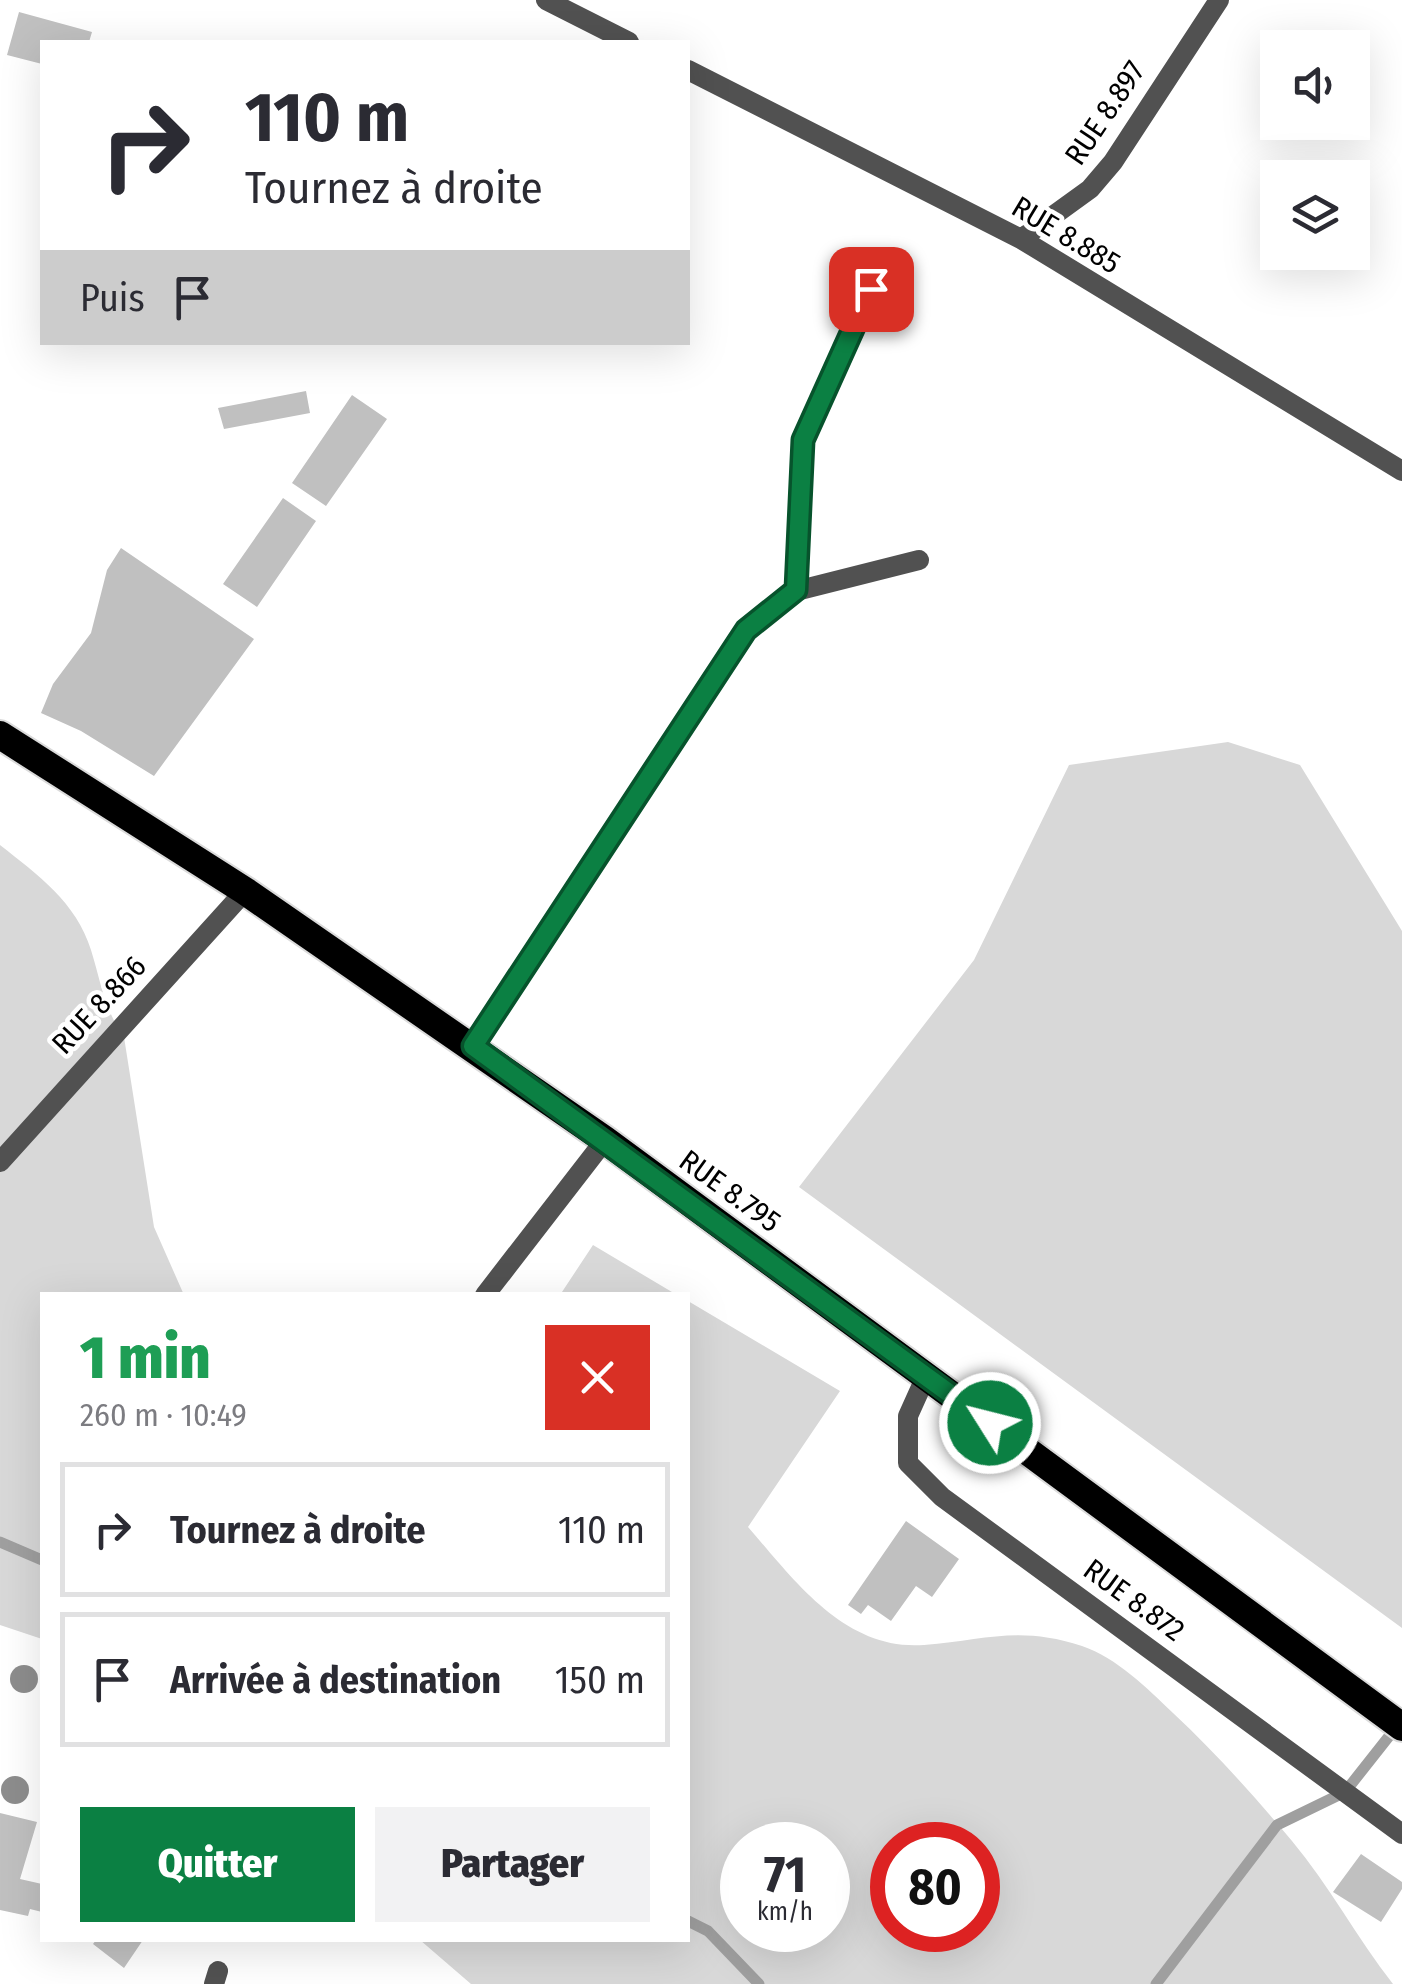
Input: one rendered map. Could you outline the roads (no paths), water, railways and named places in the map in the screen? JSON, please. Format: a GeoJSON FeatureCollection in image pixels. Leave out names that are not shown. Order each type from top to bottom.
{"type":"FeatureCollection","features":[{"type":"Feature","properties":{"kind":"highway","name":"RUE 8.795"},"geometry":{"type":"LineString","coordinates":[[0,735],[245,891],[473,1046],[1402,1728]]}},
{"type":"Feature","properties":{"kind":"street"},"geometry":{"type":"LineString","coordinates":[[546,0],[625,40]]}},
{"type":"Feature","properties":{"kind":"street","name":"RUE 8.897"},"geometry":{"type":"LineString","coordinates":[[1021,240],[1090,189],[1113,162],[1219,0]]}},
{"type":"Feature","properties":{"kind":"street","name":"RUE 8.885"},"geometry":{"type":"LineString","coordinates":[[690,71],[1021,240],[1402,470]]}},
{"type":"Feature","properties":{"kind":"street"},"geometry":{"type":"LineString","coordinates":[[796,590],[803,440],[871,289]]}},
{"type":"Feature","properties":{"kind":"street"},"geometry":{"type":"LineString","coordinates":[[473,1046],[746,630],[796,590],[919,560]]}},
{"type":"Feature","properties":{"kind":"street","name":"RUE 8.866"},"geometry":{"type":"LineString","coordinates":[[0,1162],[245,891]]}},
{"type":"Feature","properties":{"kind":"street"},"geometry":{"type":"LineString","coordinates":[[487,1292],[605,1140]]}},
{"type":"Feature","properties":{"kind":"street","name":"RUE 8.872"},"geometry":{"type":"LineString","coordinates":[[926,1376],[908,1416],[908,1463],[942,1497],[1402,1834]]}},
{"type":"Feature","properties":{"kind":"waterway"},"geometry":{"type":"LineString","coordinates":[[0,1542],[40,1559]]}},
{"type":"Feature","properties":{"kind":"waterway"},"geometry":{"type":"LineString","coordinates":[[1156,1984],[1277,1825],[1345,1792],[1398,1725]]}},
{"type":"Feature","properties":{"kind":"waterway"},"geometry":{"type":"LineString","coordinates":[[690,1922],[708,1931],[759,1984]]}}]}
